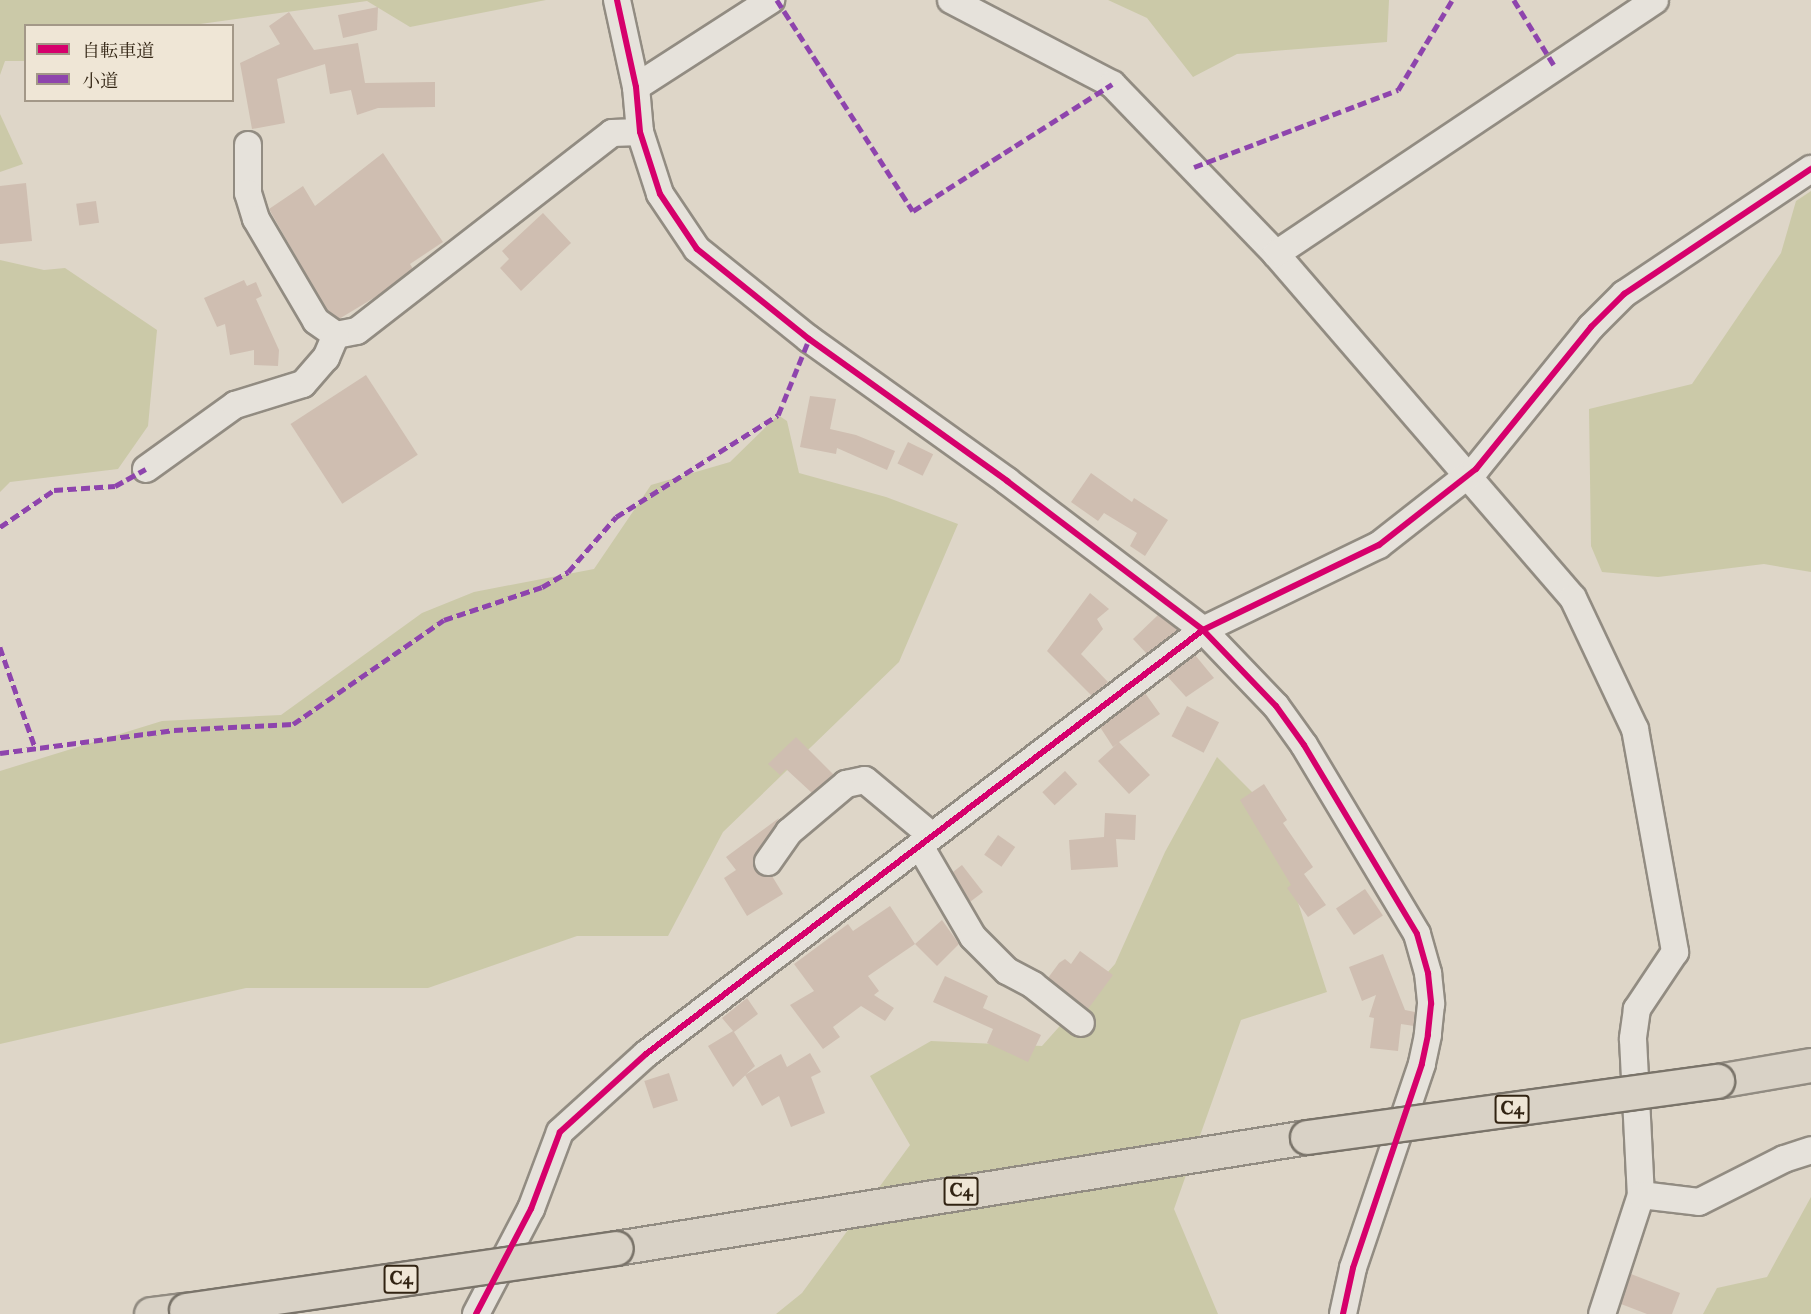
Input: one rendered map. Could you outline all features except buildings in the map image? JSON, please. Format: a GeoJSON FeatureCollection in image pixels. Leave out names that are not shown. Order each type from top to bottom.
{"type":"FeatureCollection","features":[{"type":"Feature","properties":{"kind":"highway","name":"C4"},"geometry":{"type":"LineString","coordinates":[[151,1314],[616,1248],[1307,1137],[1717,1081],[1811,1065]]}},
{"type":"Feature","properties":{"kind":"street"},"geometry":{"type":"LineString","coordinates":[[617,0],[636,87],[640,132],[660,194],[678,224],[728,277],[1203,630],[1276,706],[1304,745],[1417,934],[1428,973],[1431,1004],[1422,1064],[1353,1268],[1343,1314]]}},
{"type":"Feature","properties":{"kind":"street"},"geometry":{"type":"LineString","coordinates":[[636,87],[771,0]]}},
{"type":"Feature","properties":{"kind":"street"},"geometry":{"type":"LineString","coordinates":[[951,0],[1112,84],[1276,254],[1465,476],[1573,598],[1635,729],[1675,952],[1637,1009],[1633,1039],[1641,1195],[1602,1314]]}},
{"type":"Feature","properties":{"kind":"street"},"geometry":{"type":"LineString","coordinates":[[1276,254],[1655,0]]}},
{"type":"Feature","properties":{"kind":"street"},"geometry":{"type":"LineString","coordinates":[[248,145],[248,193],[256,219],[316,321],[336,335],[357,331],[612,133],[640,132]]}},
{"type":"Feature","properties":{"kind":"street"},"geometry":{"type":"LineString","coordinates":[[476,1314],[531,1209],[560,1132],[646,1054],[1203,630],[1379,545],[1476,469],[1591,327],[1624,294],[1811,169]]}},
{"type":"Feature","properties":{"kind":"street"},"geometry":{"type":"LineString","coordinates":[[146,469],[235,405],[303,384],[326,358],[336,335]]}},
{"type":"Feature","properties":{"kind":"street"},"geometry":{"type":"LineString","coordinates":[[768,862],[789,832],[846,784],[865,780],[926,841],[973,936],[1006,971],[1034,985],[1081,1023]]}},
{"type":"Feature","properties":{"kind":"street"},"geometry":{"type":"LineString","coordinates":[[1641,1195],[1699,1202],[1784,1159],[1811,1150]]}},
{"type":"Feature","properties":{"kind":"shaded area"},"geometry":{"type":"Polygon","coordinates":[[[0,0],[546,0],[410,27],[367,1],[200,24],[24,24],[24,61],[5,61],[0,75],[0,0]]]}},
{"type":"Feature","properties":{"kind":"shaded area"},"geometry":{"type":"Polygon","coordinates":[[[1108,0],[1389,0],[1387,42],[1237,54],[1193,77],[1147,18],[1108,0]]]}},
{"type":"Feature","properties":{"kind":"shaded area"},"geometry":{"type":"Polygon","coordinates":[[[0,114],[23,164],[0,172],[0,114]]]}},
{"type":"Feature","properties":{"kind":"shaded area"},"geometry":{"type":"Polygon","coordinates":[[[1811,191],[1811,572],[1764,564],[1658,577],[1602,572],[1591,546],[1589,409],[1692,384],[1781,253],[1796,201],[1811,191]]]}},
{"type":"Feature","properties":{"kind":"shaded area"},"geometry":{"type":"Polygon","coordinates":[[[0,260],[44,270],[65,268],[157,330],[148,426],[118,469],[10,482],[0,492],[0,260]]]}},
{"type":"Feature","properties":{"kind":"shaded area"},"geometry":{"type":"Polygon","coordinates":[[[778,415],[787,421],[799,473],[886,497],[958,524],[899,662],[723,832],[668,936],[577,936],[428,988],[246,988],[0,1044],[0,771],[162,721],[281,715],[422,613],[474,592],[594,569],[651,485],[730,462],[778,415]]]}},
{"type":"Feature","properties":{"kind":"shaded area"},"geometry":{"type":"Polygon","coordinates":[[[1217,757],[1267,807],[1327,992],[1241,1020],[1174,1209],[1218,1314],[776,1314],[802,1293],[910,1145],[870,1076],[931,1041],[1042,1046],[1115,964],[1165,852],[1217,757]]]}},
{"type":"Feature","properties":{"kind":"shaded area"},"geometry":{"type":"Polygon","coordinates":[[[1811,1197],[1811,1314],[1703,1314],[1717,1288],[1767,1277],[1811,1197]]]}},
{"type":"Feature","properties":{"kind":"marked path"},"geometry":{"type":"LineString","coordinates":[[777,0],[913,211],[1112,84]]}},
{"type":"Feature","properties":{"kind":"marked path"},"geometry":{"type":"LineString","coordinates":[[1194,167],[1398,90],[1452,0]]}},
{"type":"Feature","properties":{"kind":"marked path"},"geometry":{"type":"LineString","coordinates":[[1514,0],[1554,65]]}},
{"type":"Feature","properties":{"kind":"marked path"},"geometry":{"type":"LineString","coordinates":[[0,753],[174,730],[293,724],[444,620],[542,587],[568,572],[616,517],[778,415],[809,339]]}},
{"type":"Feature","properties":{"kind":"marked path"},"geometry":{"type":"LineString","coordinates":[[0,527],[54,490],[115,486],[146,469]]}},
{"type":"Feature","properties":{"kind":"marked path"},"geometry":{"type":"LineString","coordinates":[[0,647],[35,747]]}},
{"type":"Feature","properties":{"kind":"cycle path"},"geometry":{"type":"LineString","coordinates":[[617,0],[636,87],[640,132],[660,194],[697,249],[809,339],[1007,481],[1203,630],[1276,706],[1304,745],[1417,934],[1428,973],[1431,1004],[1428,1035],[1422,1064],[1353,1268],[1343,1314]]}},
{"type":"Feature","properties":{"kind":"cycle path"},"geometry":{"type":"LineString","coordinates":[[476,1314],[531,1209],[560,1132],[646,1054],[1203,630],[1379,545],[1476,469],[1591,327],[1624,294],[1811,169]]}}]}
